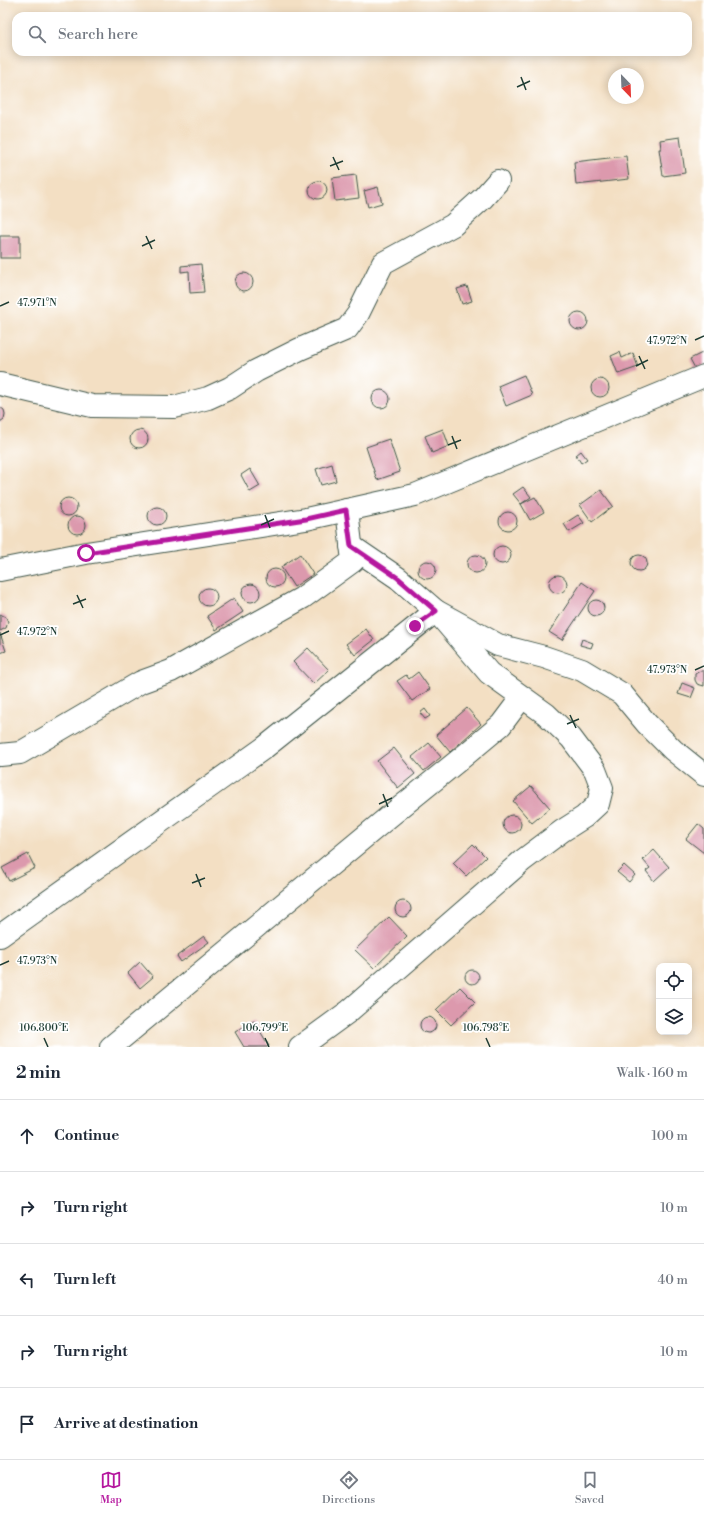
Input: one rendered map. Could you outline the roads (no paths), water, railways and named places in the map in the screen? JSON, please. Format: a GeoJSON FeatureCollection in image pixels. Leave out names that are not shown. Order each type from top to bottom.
{"type":"FeatureCollection","features":[{"type":"Feature","properties":{"kind":"street"},"geometry":{"type":"LineString","coordinates":[[0,384],[92,406],[174,407],[208,398],[230,388],[262,368],[300,349],[347,329],[358,314],[383,262],[453,225],[483,198],[498,181]]}},
{"type":"Feature","properties":{"kind":"street"},"geometry":{"type":"LineString","coordinates":[[0,570],[86,553],[306,519],[415,495],[704,376]]}},
{"type":"Feature","properties":{"kind":"street"},"geometry":{"type":"LineString","coordinates":[[0,755],[20,753],[141,682],[171,671],[302,598],[353,561],[346,510]]}},
{"type":"Feature","properties":{"kind":"street"},"geometry":{"type":"LineString","coordinates":[[300,1047],[348,1012],[522,861],[562,831],[584,817],[598,804],[602,788],[595,770],[571,738],[546,714],[489,673],[436,611],[398,578],[351,546]]}},
{"type":"Feature","properties":{"kind":"street"},"geometry":{"type":"LineString","coordinates":[[436,611],[498,645],[544,657],[582,670],[622,694],[647,724],[672,750],[704,775]]}},
{"type":"Feature","properties":{"kind":"street"},"geometry":{"type":"LineString","coordinates":[[0,936],[264,748],[436,611]]}},
{"type":"Feature","properties":{"kind":"street"},"geometry":{"type":"LineString","coordinates":[[111,1047],[501,725],[522,696]]}}]}
